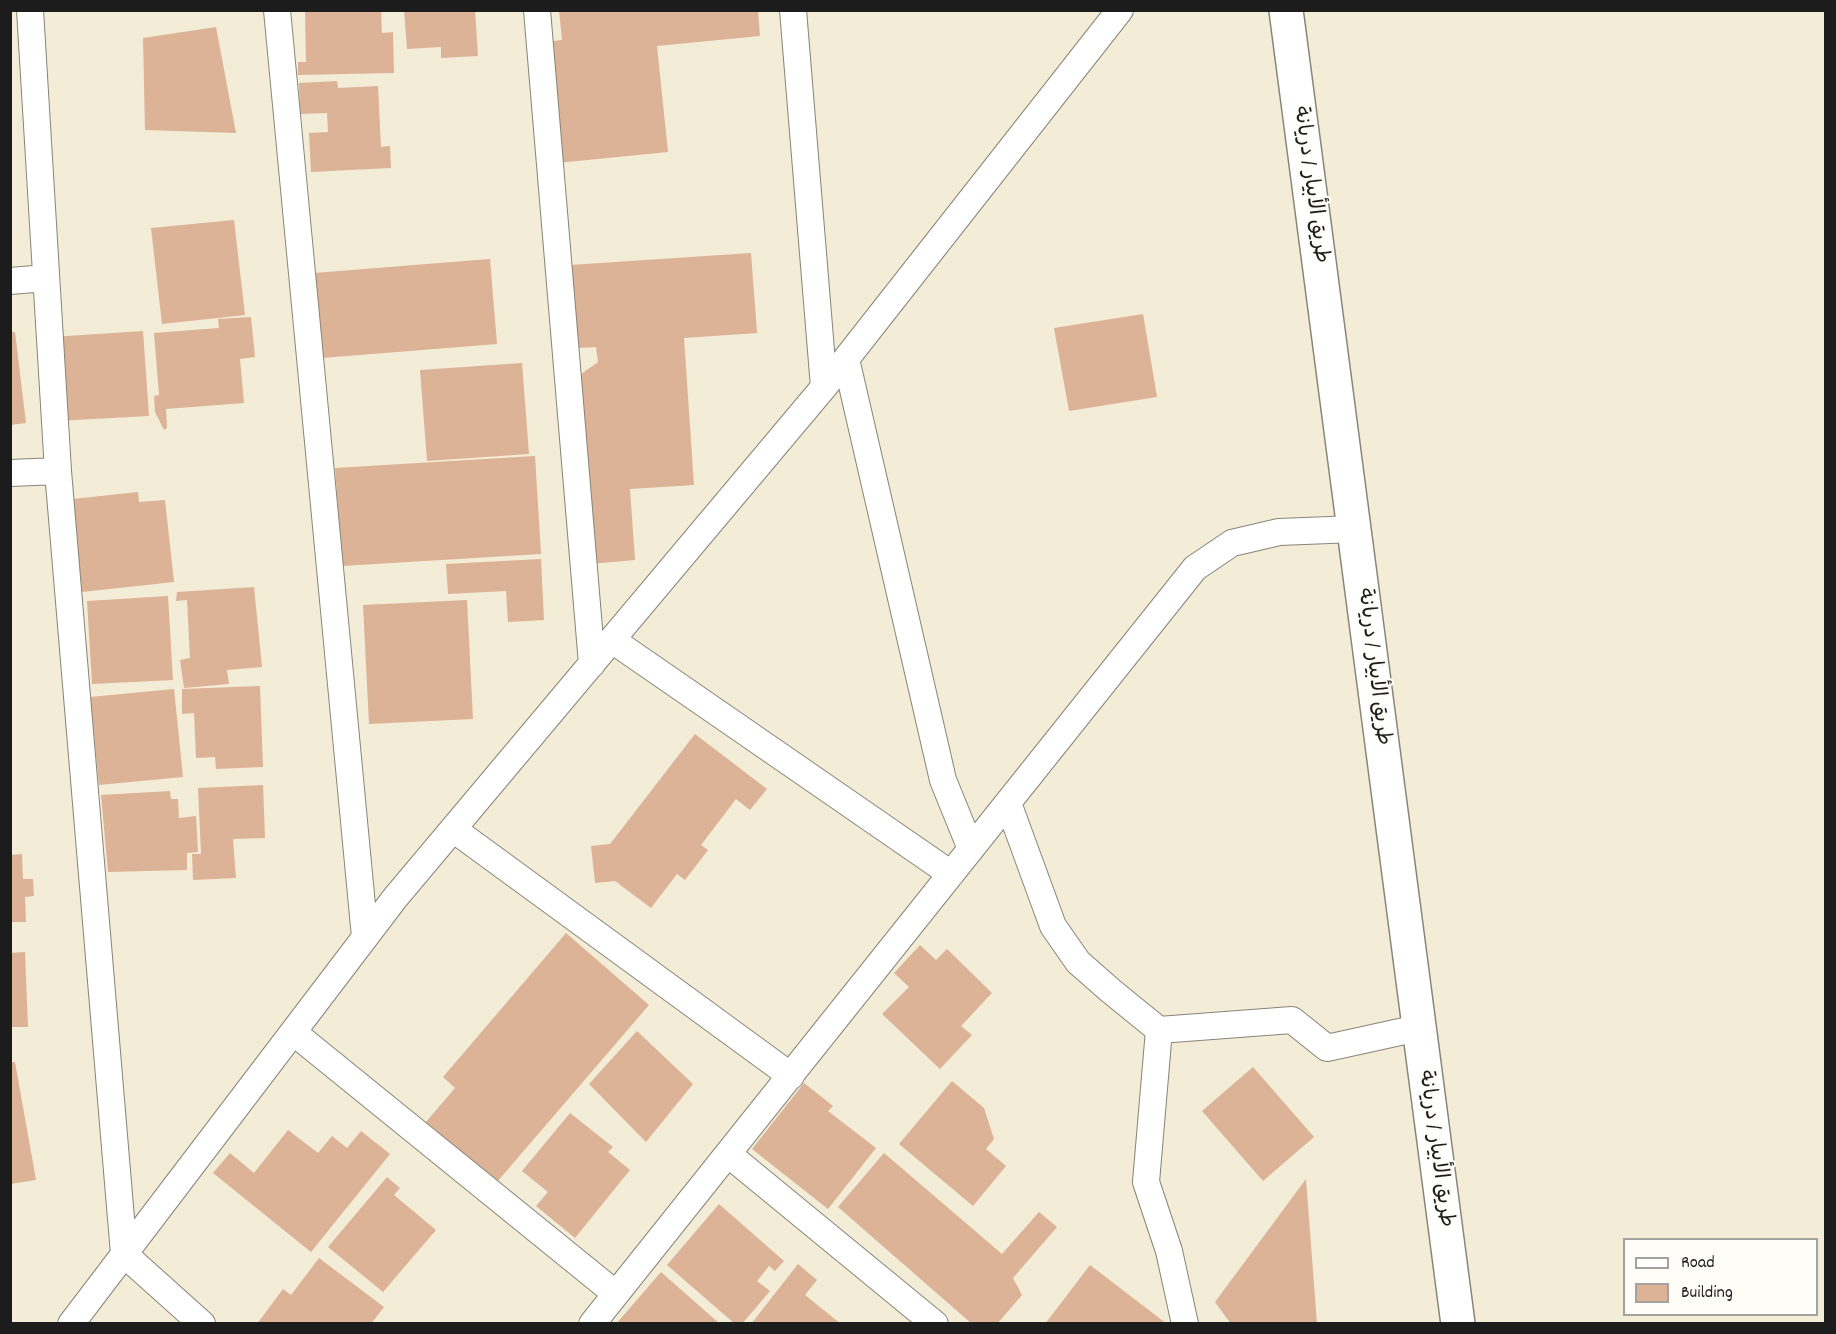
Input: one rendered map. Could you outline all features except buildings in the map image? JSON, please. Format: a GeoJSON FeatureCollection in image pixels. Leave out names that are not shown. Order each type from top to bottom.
{"type":"FeatureCollection","features":[{"type":"Feature","properties":{"kind":"main road","name":"طريق الأبيار / دريانة"},"geometry":{"type":"LineString","coordinates":[[1286,10],[1458,1323]]}},
{"type":"Feature","properties":{"kind":"street"},"geometry":{"type":"LineString","coordinates":[[30,10],[58,471],[124,1254],[202,1323]]}},
{"type":"Feature","properties":{"kind":"street"},"geometry":{"type":"LineString","coordinates":[[277,10],[365,937]]}},
{"type":"Feature","properties":{"kind":"street"},"geometry":{"type":"LineString","coordinates":[[537,10],[592,664]]}},
{"type":"Feature","properties":{"kind":"street"},"geometry":{"type":"LineString","coordinates":[[793,10],[824,387]]}},
{"type":"Feature","properties":{"kind":"street"},"geometry":{"type":"LineString","coordinates":[[71,1323],[395,898],[824,387],[1120,10]]}},
{"type":"Feature","properties":{"kind":"street"},"geometry":{"type":"LineString","coordinates":[[10,281],[46,278]]}},
{"type":"Feature","properties":{"kind":"street"},"geometry":{"type":"LineString","coordinates":[[846,360],[943,780],[971,849]]}},
{"type":"Feature","properties":{"kind":"street"},"geometry":{"type":"LineString","coordinates":[[10,473],[58,471]]}},
{"type":"Feature","properties":{"kind":"street"},"geometry":{"type":"LineString","coordinates":[[592,1323],[1195,568],[1232,543],[1279,532],[1355,529]]}},
{"type":"Feature","properties":{"kind":"street"},"geometry":{"type":"LineString","coordinates":[[612,640],[951,874]]}},
{"type":"Feature","properties":{"kind":"street"},"geometry":{"type":"LineString","coordinates":[[1008,803],[1053,926],[1078,962],[1159,1030],[1292,1020],[1327,1048],[1418,1028]]}},
{"type":"Feature","properties":{"kind":"street"},"geometry":{"type":"LineString","coordinates":[[453,829],[791,1076]]}},
{"type":"Feature","properties":{"kind":"street"},"geometry":{"type":"LineString","coordinates":[[1159,1030],[1146,1182],[1169,1251],[1185,1323]]}},
{"type":"Feature","properties":{"kind":"street"},"geometry":{"type":"LineString","coordinates":[[293,1032],[616,1294]]}},
{"type":"Feature","properties":{"kind":"street"},"geometry":{"type":"LineString","coordinates":[[728,1154],[935,1323]]}}]}
